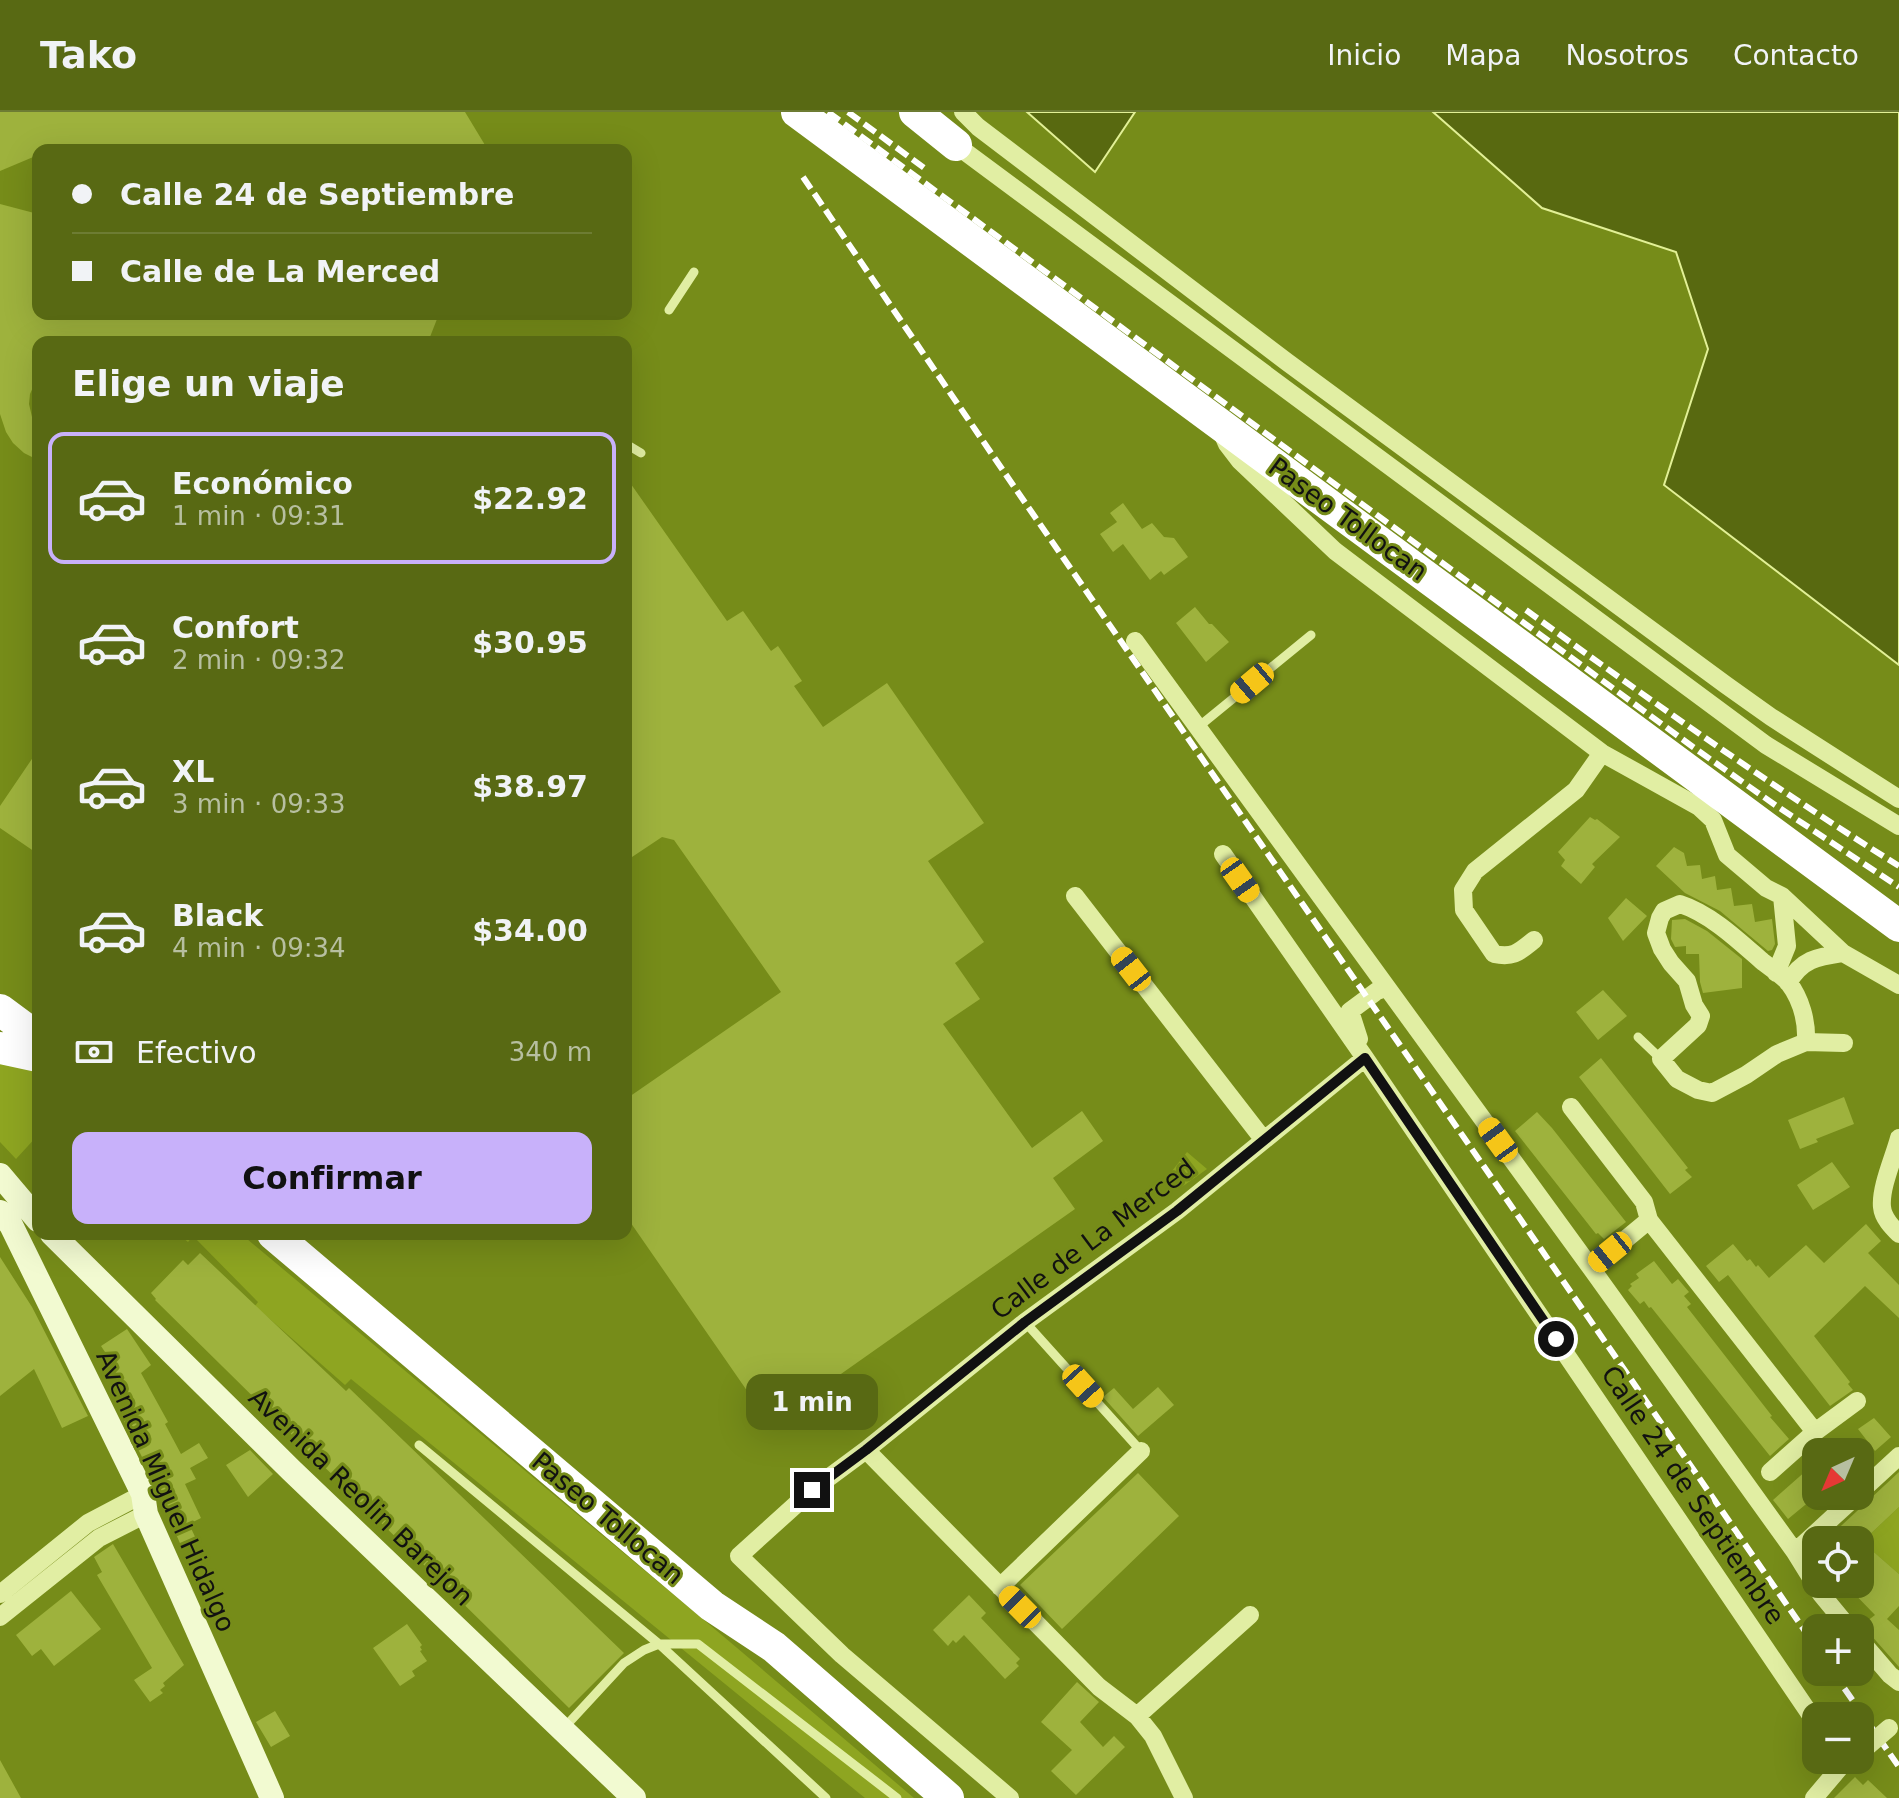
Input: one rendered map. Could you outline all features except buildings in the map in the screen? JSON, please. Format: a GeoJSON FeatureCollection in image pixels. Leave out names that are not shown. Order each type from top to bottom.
{"type":"FeatureCollection","features":[{"type":"Feature","properties":{"kind":"highway","name":"Paseo Tollocan"},"geometry":{"type":"LineString","coordinates":[[797,112],[1899,926]]}},
{"type":"Feature","properties":{"kind":"highway"},"geometry":{"type":"LineString","coordinates":[[915,112],[956,145]]}},
{"type":"Feature","properties":{"kind":"highway"},"geometry":{"type":"LineString","coordinates":[[0,1010],[32,1034]]}},
{"type":"Feature","properties":{"kind":"highway"},"geometry":{"type":"LineString","coordinates":[[0,1048],[32,1055]]}},
{"type":"Feature","properties":{"kind":"highway","name":"Paseo Tollocan"},"geometry":{"type":"LineString","coordinates":[[280,1240],[712,1606],[774,1647],[948,1798]]}},
{"type":"Feature","properties":{"kind":"main road"},"geometry":{"type":"LineString","coordinates":[[0,1175],[20,1217]]}},
{"type":"Feature","properties":{"kind":"main road","name":"Avenida Miguel Hidalgo"},"geometry":{"type":"LineString","coordinates":[[20,1217],[272,1798]]}},
{"type":"Feature","properties":{"kind":"main road","name":"Avenida Reolin Barejon"},"geometry":{"type":"LineString","coordinates":[[58,1240],[291,1470],[634,1798]]}},
{"type":"Feature","properties":{"kind":"street"},"geometry":{"type":"LineString","coordinates":[[963,112],[978,127],[1287,362],[1726,685],[1899,799]]}},
{"type":"Feature","properties":{"kind":"street"},"geometry":{"type":"LineString","coordinates":[[956,145],[1766,745],[1899,826]]}},
{"type":"Feature","properties":{"kind":"street"},"geometry":{"type":"LineString","coordinates":[[1219,424],[1227,444],[1240,461],[1335,551],[1602,753],[1699,807],[1713,820],[1727,855],[1766,888],[1782,896],[1843,953],[1899,985]]}},
{"type":"Feature","properties":{"kind":"street"},"geometry":{"type":"LineString","coordinates":[[1135,641],[1591,1268],[1837,1614]]}},
{"type":"Feature","properties":{"kind":"street"},"geometry":{"type":"LineString","coordinates":[[1534,940],[1518,953],[1506,956],[1494,954],[1464,910],[1463,890],[1475,871],[1576,790],[1602,753]]}},
{"type":"Feature","properties":{"kind":"street","name":"Calle 24 de Septiembre"},"geometry":{"type":"LineString","coordinates":[[1223,854],[1802,1702]]}},
{"type":"Feature","properties":{"kind":"street"},"geometry":{"type":"LineString","coordinates":[[1075,896],[1263,1139]]}},
{"type":"Feature","properties":{"kind":"street"},"geometry":{"type":"LineString","coordinates":[[1782,896],[1787,946],[1782,978]]}},
{"type":"Feature","properties":{"kind":"street"},"geometry":{"type":"LineString","coordinates":[[1806,1042],[1803,1010],[1782,978],[1708,918],[1680,904],[1664,911],[1656,933],[1667,956],[1687,981],[1694,1005],[1701,1016],[1698,1025],[1661,1059],[1677,1079],[1698,1090],[1712,1093],[1777,1054],[1806,1042],[1844,1043]]}},
{"type":"Feature","properties":{"kind":"street"},"geometry":{"type":"LineString","coordinates":[[1782,978],[1817,957],[1843,953]]}},
{"type":"Feature","properties":{"kind":"street"},"geometry":{"type":"LineString","coordinates":[[1365,1058],[1350,1011],[1386,988]]}},
{"type":"Feature","properties":{"kind":"street","name":"Calle de La Merced"},"geometry":{"type":"LineString","coordinates":[[1010,1798],[842,1655],[739,1556],[812,1490],[1025,1322],[1177,1211],[1365,1058]]}},
{"type":"Feature","properties":{"kind":"street"},"geometry":{"type":"LineString","coordinates":[[1571,1107],[1644,1202],[1649,1220],[1815,1432]]}},
{"type":"Feature","properties":{"kind":"street"},"geometry":{"type":"LineString","coordinates":[[1899,1138],[1882,1208],[1899,1234]]}},
{"type":"Feature","properties":{"kind":"street"},"geometry":{"type":"LineString","coordinates":[[1591,1268],[1649,1220]]}},
{"type":"Feature","properties":{"kind":"street"},"geometry":{"type":"LineString","coordinates":[[1770,1472],[1815,1432],[1857,1401]]}},
{"type":"Feature","properties":{"kind":"street"},"geometry":{"type":"LineString","coordinates":[[866,1450],[1099,1687],[1137,1716],[1153,1736],[1184,1798]]}},
{"type":"Feature","properties":{"kind":"street"},"geometry":{"type":"LineString","coordinates":[[1000,1587],[1141,1451]]}},
{"type":"Feature","properties":{"kind":"street"},"geometry":{"type":"LineString","coordinates":[[1874,1479],[1899,1456]]}},
{"type":"Feature","properties":{"kind":"street"},"geometry":{"type":"LineString","coordinates":[[0,1594],[94,1531],[144,1504]]}},
{"type":"Feature","properties":{"kind":"street"},"geometry":{"type":"LineString","coordinates":[[1795,1552],[1841,1510]]}},
{"type":"Feature","properties":{"kind":"street"},"geometry":{"type":"LineString","coordinates":[[0,1617],[94,1531]]}},
{"type":"Feature","properties":{"kind":"street"},"geometry":{"type":"LineString","coordinates":[[1137,1716],[1250,1615]]}},
{"type":"Feature","properties":{"kind":"street"},"geometry":{"type":"LineString","coordinates":[[1874,1656],[1899,1682]]}},
{"type":"Feature","properties":{"kind":"street"},"geometry":{"type":"LineString","coordinates":[[1874,1741],[1894,1724]]}},
{"type":"Feature","properties":{"kind":"street"},"geometry":{"type":"LineString","coordinates":[[1814,1798],[1834,1774]]}},
{"type":"Feature","properties":{"kind":"lane"},"geometry":{"type":"LineString","coordinates":[[669,310],[694,272]]}},
{"type":"Feature","properties":{"kind":"lane"},"geometry":{"type":"LineString","coordinates":[[632,448],[641,453]]}},
{"type":"Feature","properties":{"kind":"lane"},"geometry":{"type":"LineString","coordinates":[[1197,728],[1311,635]]}},
{"type":"Feature","properties":{"kind":"lane"},"geometry":{"type":"LineString","coordinates":[[1638,1037],[1661,1059]]}},
{"type":"Feature","properties":{"kind":"lane"},"geometry":{"type":"LineString","coordinates":[[1025,1322],[1141,1451]]}},
{"type":"Feature","properties":{"kind":"lane"},"geometry":{"type":"LineString","coordinates":[[419,1445],[659,1644],[826,1798]]}},
{"type":"Feature","properties":{"kind":"lane"},"geometry":{"type":"LineString","coordinates":[[563,1729],[624,1663],[644,1650],[659,1644],[698,1644],[897,1798]]}},
{"type":"Feature","properties":{"kind":"shaded area"},"geometry":{"type":"Polygon","coordinates":[[[1027,112],[1135,112],[1095,172],[1027,112]]]}},
{"type":"Feature","properties":{"kind":"shaded area"},"geometry":{"type":"Polygon","coordinates":[[[1433,112],[1899,112],[1899,665],[1664,485],[1708,349],[1676,252],[1542,208],[1433,112]]]}},
{"type":"Feature","properties":{"kind":"shaded area"},"geometry":{"type":"Polygon","coordinates":[[[0,1055],[32,1063],[32,1142],[16,1159],[0,1142],[0,1055]]]}},
{"type":"Feature","properties":{"kind":"shaded area"},"geometry":{"type":"Polygon","coordinates":[[[1187,1152],[1207,1169],[1179,1189],[1168,1176],[1187,1152]]]}},
{"type":"Feature","properties":{"kind":"shaded area"},"geometry":{"type":"Polygon","coordinates":[[[197,1240],[248,1240],[914,1798],[865,1798],[351,1379],[345,1385],[255,1306],[258,1302],[197,1240]]]}},
{"type":"Feature","properties":{"kind":"shaded area"},"geometry":{"type":"Polygon","coordinates":[[[1899,1507],[1899,1574],[1874,1552],[1874,1531],[1899,1507]]]}},
{"type":"Feature","properties":{"kind":"railway"},"geometry":{"type":"LineString","coordinates":[[828,112],[1693,747],[1899,887]]}},
{"type":"Feature","properties":{"kind":"railway"},"geometry":{"type":"LineString","coordinates":[[848,112],[927,170]]}},
{"type":"Feature","properties":{"kind":"railway"},"geometry":{"type":"LineString","coordinates":[[803,177],[1802,1627]]}},
{"type":"Feature","properties":{"kind":"railway"},"geometry":{"type":"LineString","coordinates":[[1526,610],[1710,741],[1899,866]]}},
{"type":"Feature","properties":{"kind":"railway"},"geometry":{"type":"LineString","coordinates":[[1843,1686],[1899,1767]]}},
{"type":"Feature","properties":{"kind":"route"},"geometry":{"type":"LineString","coordinates":[[812,1490],[1025,1322],[1177,1211],[1365,1058],[1556,1339]]}}]}
